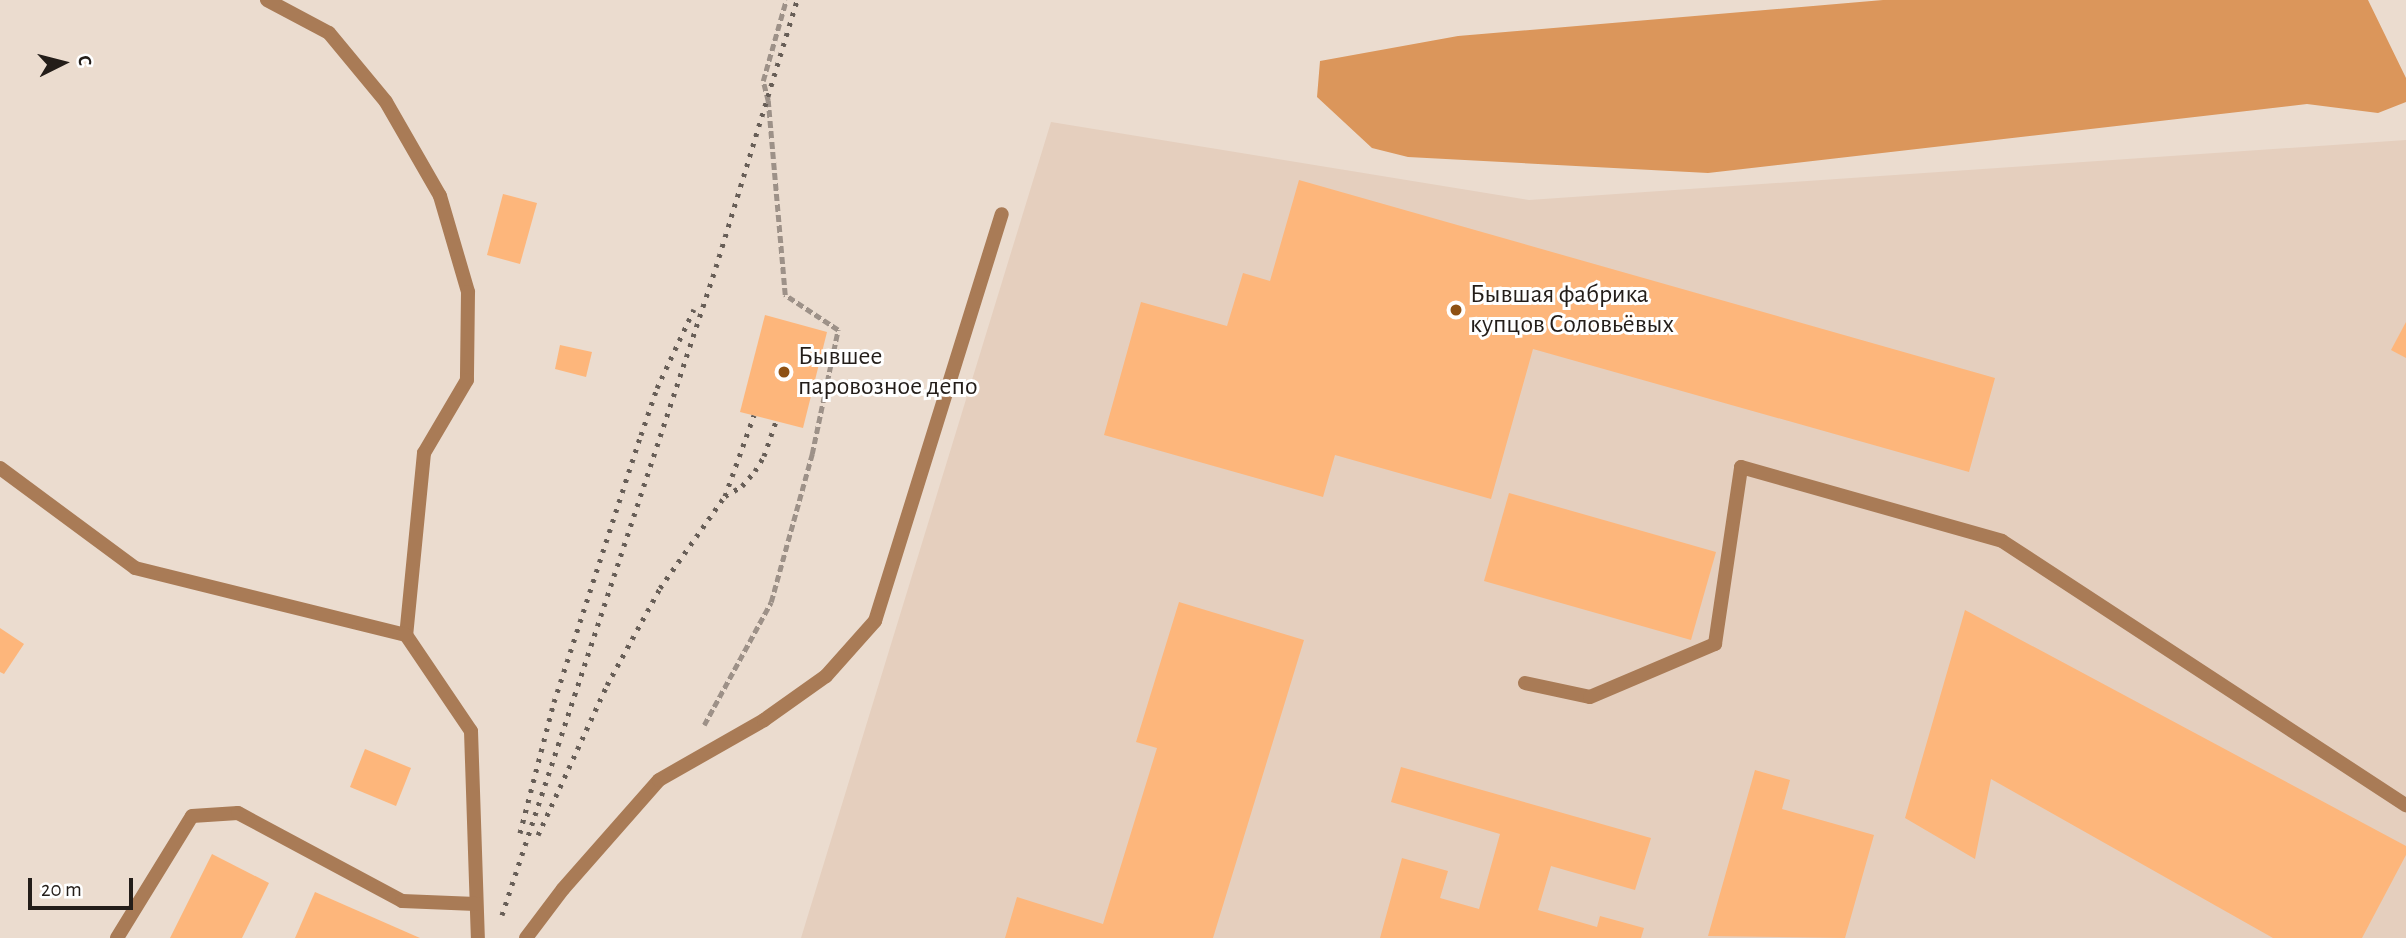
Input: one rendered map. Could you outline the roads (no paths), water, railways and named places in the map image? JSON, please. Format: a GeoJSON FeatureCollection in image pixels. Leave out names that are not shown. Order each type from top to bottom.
{"type":"FeatureCollection","features":[{"type":"Feature","properties":{"kind":"lane"},"geometry":{"type":"LineString","coordinates":[[267,0],[329,33],[386,102],[440,196],[468,292],[467,380],[424,453],[406,635],[471,731],[478,938]]}},
{"type":"Feature","properties":{"kind":"lane"},"geometry":{"type":"LineString","coordinates":[[526,938],[563,889],[659,780],[764,720],[826,676],[876,621],[1002,214]]}},
{"type":"Feature","properties":{"kind":"lane"},"geometry":{"type":"LineString","coordinates":[[1525,682],[1590,697],[1714,643],[1741,467],[2002,541],[2406,805]]}},
{"type":"Feature","properties":{"kind":"lane"},"geometry":{"type":"LineString","coordinates":[[0,468],[135,568],[406,635]]}},
{"type":"Feature","properties":{"kind":"lane"},"geometry":{"type":"LineString","coordinates":[[117,938],[192,816],[238,813],[402,901],[476,905]]}},
{"type":"Feature","properties":{"kind":"railway"},"geometry":{"type":"LineString","coordinates":[[502,915],[716,267],[797,0]]}},
{"type":"Feature","properties":{"kind":"railway"},"geometry":{"type":"LineString","coordinates":[[520,833],[554,702],[641,435],[657,388],[694,309]]}},
{"type":"Feature","properties":{"kind":"railway"},"geometry":{"type":"LineString","coordinates":[[538,835],[607,685],[660,588],[725,496],[754,415]]}},
{"type":"Feature","properties":{"kind":"railway"},"geometry":{"type":"LineString","coordinates":[[725,496],[742,486],[755,471],[764,456],[776,421]]}},
{"type":"Feature","properties":{"kind":"place","name":"Бывшая фабрика купцов Соловьёвых"},"geometry":{"type":"Point","coordinates":[1456,310]}},
{"type":"Feature","properties":{"kind":"place","name":"Бывшее паровозное депо"},"geometry":{"type":"Point","coordinates":[784,372]}}]}
